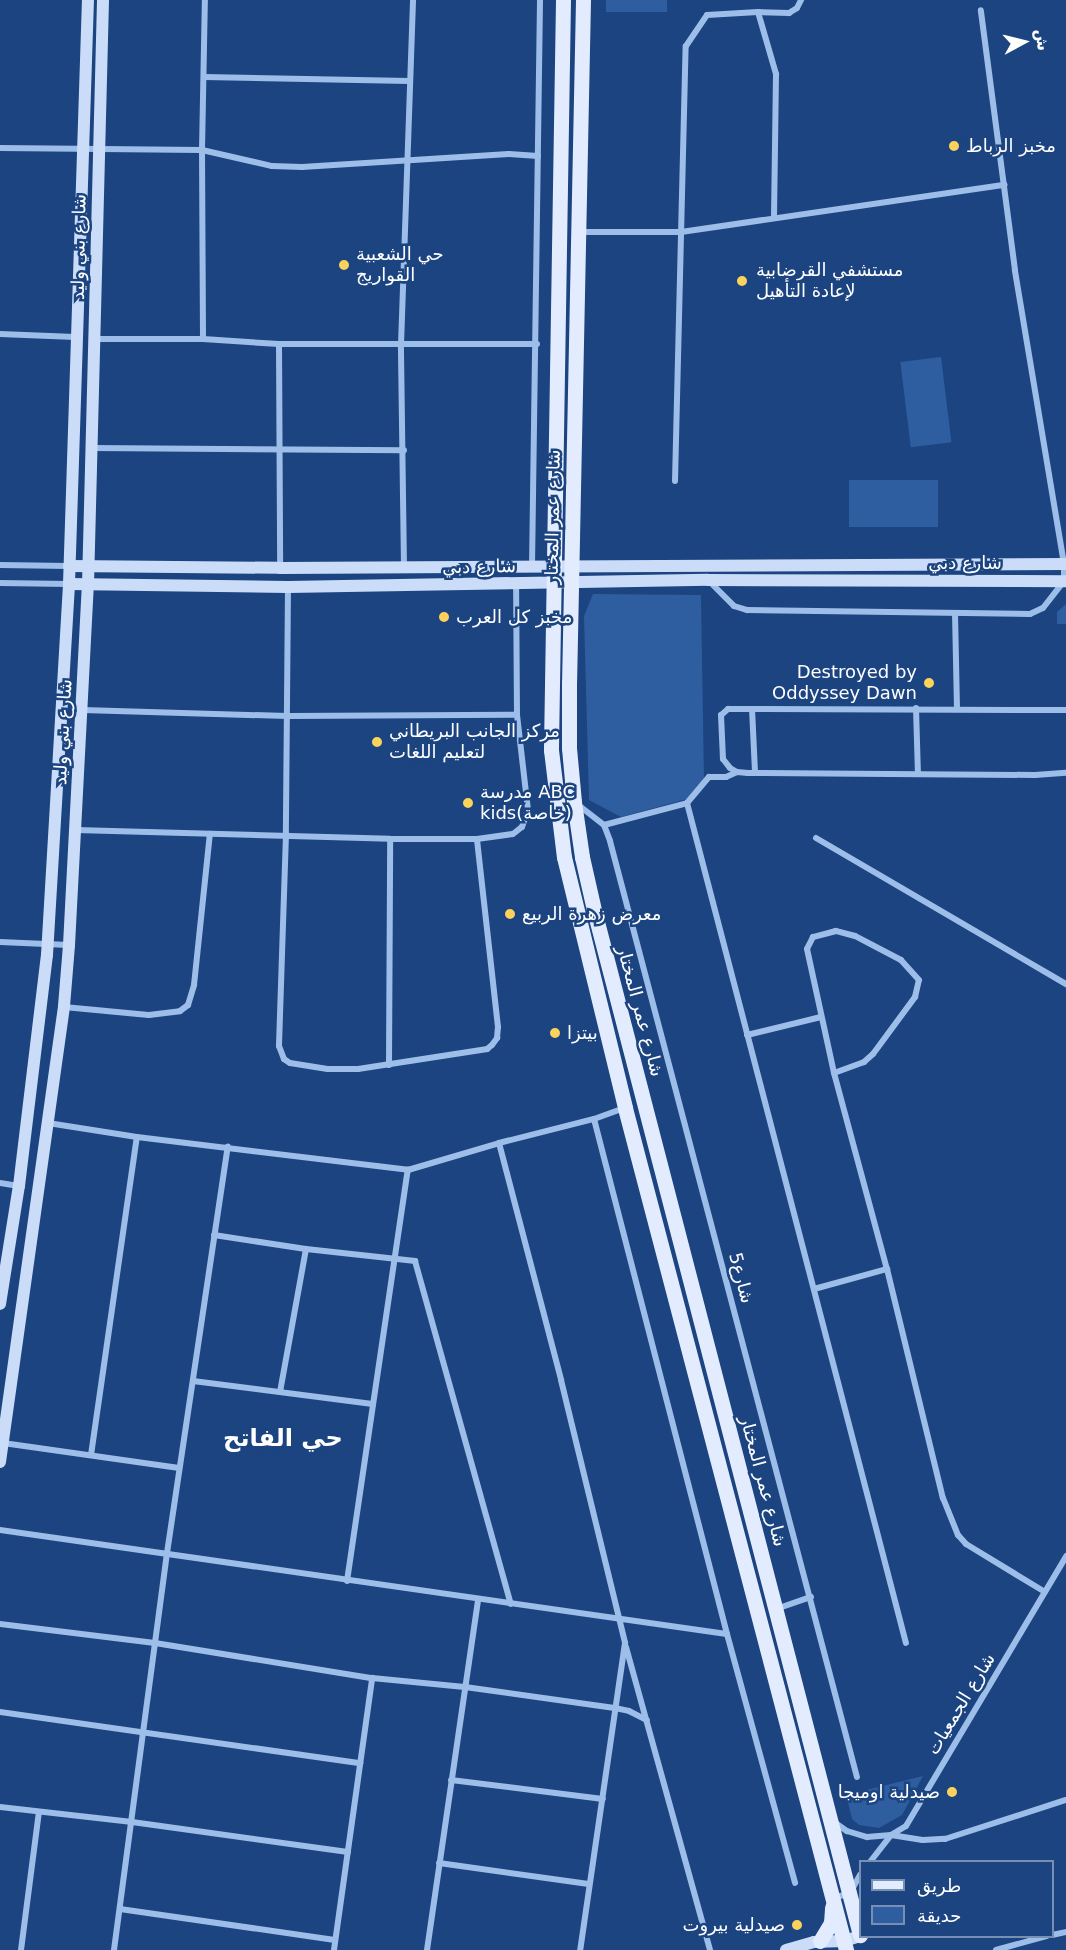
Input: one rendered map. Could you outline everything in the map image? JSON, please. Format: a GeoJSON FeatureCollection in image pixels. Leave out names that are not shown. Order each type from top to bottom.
{"type":"FeatureCollection","features":[{"type":"Feature","properties":{"kind":"main road"},"geometry":{"type":"LineString","coordinates":[[563,0],[551,750],[562,847],[576,916],[625,1108],[833,1898],[841,1947]]}},
{"type":"Feature","properties":{"kind":"main road","name":"شارع عمر المختار"},"geometry":{"type":"LineString","coordinates":[[583,0],[572,582],[568,682],[574,802],[582,857],[595,914],[859,1928]]}},
{"type":"Feature","properties":{"kind":"main road"},"geometry":{"type":"LineString","coordinates":[[820,1941],[831,1923],[833,1898]]}},
{"type":"Feature","properties":{"kind":"street","name":"شارع بني وليد"},"geometry":{"type":"LineString","coordinates":[[0,1304],[19,1186],[48,943],[69,584],[75,337],[84,151],[88,0]]}},
{"type":"Feature","properties":{"kind":"street","name":"شارع بني وليد"},"geometry":{"type":"LineString","coordinates":[[0,1462],[64,1006],[69,945],[89,566],[103,0]]}},
{"type":"Feature","properties":{"kind":"street"},"geometry":{"type":"LineString","coordinates":[[203,339],[202,150],[205,0]]}},
{"type":"Feature","properties":{"kind":"street"},"geometry":{"type":"LineString","coordinates":[[404,568],[401,345],[413,0]]}},
{"type":"Feature","properties":{"kind":"street"},"geometry":{"type":"LineString","coordinates":[[532,567],[537,344],[540,0]]}},
{"type":"Feature","properties":{"kind":"street"},"geometry":{"type":"LineString","coordinates":[[675,481],[686,46],[707,15],[789,13],[797,8],[801,0]]}},
{"type":"Feature","properties":{"kind":"street"},"geometry":{"type":"LineString","coordinates":[[708,580],[735,606],[747,610],[1030,614],[1043,608],[1065,581],[1065,564],[1015,270],[981,10]]}},
{"type":"Feature","properties":{"kind":"street"},"geometry":{"type":"LineString","coordinates":[[758,12],[776,74],[774,218]]}},
{"type":"Feature","properties":{"kind":"street"},"geometry":{"type":"LineString","coordinates":[[204,77],[410,81]]}},
{"type":"Feature","properties":{"kind":"street"},"geometry":{"type":"LineString","coordinates":[[0,148],[84,151],[202,150],[272,166],[303,167],[509,154],[538,156]]}},
{"type":"Feature","properties":{"kind":"street"},"geometry":{"type":"LineString","coordinates":[[579,232],[681,232],[1005,184]]}},
{"type":"Feature","properties":{"kind":"street"},"geometry":{"type":"LineString","coordinates":[[0,334],[75,337]]}},
{"type":"Feature","properties":{"kind":"street"},"geometry":{"type":"LineString","coordinates":[[95,339],[203,339],[279,344],[537,344]]}},
{"type":"Feature","properties":{"kind":"street"},"geometry":{"type":"LineString","coordinates":[[279,344],[280,568]]}},
{"type":"Feature","properties":{"kind":"street"},"geometry":{"type":"LineString","coordinates":[[92,448],[404,450]]}},
{"type":"Feature","properties":{"kind":"street","name":"شارع دبي"},"geometry":{"type":"LineString","coordinates":[[0,565],[404,568],[554,565],[1065,564]]}},
{"type":"Feature","properties":{"kind":"street","name":"شارع دبي"},"geometry":{"type":"LineString","coordinates":[[0,583],[288,587],[708,580],[1065,581]]}},
{"type":"Feature","properties":{"kind":"street"},"geometry":{"type":"LineString","coordinates":[[76,830],[477,839],[513,834],[526,819],[528,810],[517,715],[516,584]]}},
{"type":"Feature","properties":{"kind":"street"},"geometry":{"type":"LineString","coordinates":[[288,587],[286,834],[280,1054],[290,1063],[328,1069],[358,1069],[487,1049],[497,1038],[498,1027],[477,839]]}},
{"type":"Feature","properties":{"kind":"street"},"geometry":{"type":"LineString","coordinates":[[955,613],[957,708]]}},
{"type":"Feature","properties":{"kind":"street"},"geometry":{"type":"LineString","coordinates":[[916,708],[918,774]]}},
{"type":"Feature","properties":{"kind":"street"},"geometry":{"type":"LineString","coordinates":[[736,772],[723,759],[721,715],[728,709],[1066,710]]}},
{"type":"Feature","properties":{"kind":"street"},"geometry":{"type":"LineString","coordinates":[[752,709],[755,772]]}},
{"type":"Feature","properties":{"kind":"street"},"geometry":{"type":"LineString","coordinates":[[83,710],[288,716],[517,715]]}},
{"type":"Feature","properties":{"kind":"street"},"geometry":{"type":"LineString","coordinates":[[574,802],[604,825],[687,803],[709,777],[726,777],[736,772],[1066,773]]}},
{"type":"Feature","properties":{"kind":"street"},"geometry":{"type":"LineString","coordinates":[[687,803],[906,1643]]}},
{"type":"Feature","properties":{"kind":"street","name":"شارع5"},"geometry":{"type":"LineString","coordinates":[[604,825],[857,1777]]}},
{"type":"Feature","properties":{"kind":"street"},"geometry":{"type":"LineString","coordinates":[[64,1006],[149,1015],[180,1011],[188,1005],[194,985],[210,834]]}},
{"type":"Feature","properties":{"kind":"street"},"geometry":{"type":"LineString","coordinates":[[389,1065],[390,838]]}},
{"type":"Feature","properties":{"kind":"street"},"geometry":{"type":"LineString","coordinates":[[816,838],[1066,984]]}},
{"type":"Feature","properties":{"kind":"street"},"geometry":{"type":"LineString","coordinates":[[834,1073],[864,1062],[873,1054],[915,997],[919,980],[900,960],[855,936],[836,931],[813,937],[807,949],[834,1073],[887,1269],[943,1498],[958,1536],[966,1544],[1045,1592]]}},
{"type":"Feature","properties":{"kind":"street"},"geometry":{"type":"LineString","coordinates":[[0,942],[69,945]]}},
{"type":"Feature","properties":{"kind":"street"},"geometry":{"type":"LineString","coordinates":[[747,1035],[822,1017]]}},
{"type":"Feature","properties":{"kind":"street"},"geometry":{"type":"LineString","coordinates":[[48,1122],[136,1137],[408,1170],[499,1143],[594,1119],[625,1108]]}},
{"type":"Feature","properties":{"kind":"street"},"geometry":{"type":"LineString","coordinates":[[594,1119],[727,1635],[795,1883]]}},
{"type":"Feature","properties":{"kind":"street"},"geometry":{"type":"LineString","coordinates":[[91,1455],[136,1137]]}},
{"type":"Feature","properties":{"kind":"street"},"geometry":{"type":"LineString","coordinates":[[499,1143],[561,1380],[625,1643],[710,1950]]}},
{"type":"Feature","properties":{"kind":"street"},"geometry":{"type":"LineString","coordinates":[[114,1950],[167,1553],[228,1147]]}},
{"type":"Feature","properties":{"kind":"street"},"geometry":{"type":"LineString","coordinates":[[347,1581],[408,1170]]}},
{"type":"Feature","properties":{"kind":"street"},"geometry":{"type":"LineString","coordinates":[[0,1183],[19,1186]]}},
{"type":"Feature","properties":{"kind":"street"},"geometry":{"type":"LineString","coordinates":[[214,1235],[306,1249],[415,1261],[511,1604]]}},
{"type":"Feature","properties":{"kind":"street"},"geometry":{"type":"LineString","coordinates":[[280,1392],[306,1249]]}},
{"type":"Feature","properties":{"kind":"street"},"geometry":{"type":"LineString","coordinates":[[814,1289],[887,1269]]}},
{"type":"Feature","properties":{"kind":"street"},"geometry":{"type":"LineString","coordinates":[[193,1381],[373,1404]]}},
{"type":"Feature","properties":{"kind":"street"},"geometry":{"type":"LineString","coordinates":[[3,1443],[180,1468]]}},
{"type":"Feature","properties":{"kind":"street"},"geometry":{"type":"LineString","coordinates":[[0,1530],[478,1600],[619,1617],[727,1635]]}},
{"type":"Feature","properties":{"kind":"street","name":"شارع الجمعيات"},"geometry":{"type":"LineString","coordinates":[[872,1860],[891,1835],[911,1819],[1066,1556]]}},
{"type":"Feature","properties":{"kind":"street"},"geometry":{"type":"LineString","coordinates":[[776,1609],[811,1597]]}},
{"type":"Feature","properties":{"kind":"street"},"geometry":{"type":"LineString","coordinates":[[427,1950],[478,1600]]}},
{"type":"Feature","properties":{"kind":"street"},"geometry":{"type":"LineString","coordinates":[[0,1624],[155,1643],[372,1678],[465,1687],[615,1708],[629,1711],[647,1720]]}},
{"type":"Feature","properties":{"kind":"street"},"geometry":{"type":"LineString","coordinates":[[580,1950],[625,1643]]}},
{"type":"Feature","properties":{"kind":"street"},"geometry":{"type":"LineString","coordinates":[[334,1950],[372,1678]]}},
{"type":"Feature","properties":{"kind":"street"},"geometry":{"type":"LineString","coordinates":[[0,1712],[360,1763]]}},
{"type":"Feature","properties":{"kind":"street"},"geometry":{"type":"LineString","coordinates":[[452,1780],[603,1799]]}},
{"type":"Feature","properties":{"kind":"street"},"geometry":{"type":"LineString","coordinates":[[831,1819],[857,1835],[877,1837],[891,1835],[923,1840],[956,1836],[1066,1800]]}},
{"type":"Feature","properties":{"kind":"street"},"geometry":{"type":"LineString","coordinates":[[0,1807],[132,1822],[348,1852]]}},
{"type":"Feature","properties":{"kind":"street"},"geometry":{"type":"LineString","coordinates":[[21,1950],[39,1812]]}},
{"type":"Feature","properties":{"kind":"street"},"geometry":{"type":"LineString","coordinates":[[440,1863],[589,1884]]}},
{"type":"Feature","properties":{"kind":"street"},"geometry":{"type":"LineString","coordinates":[[833,1898],[850,1893],[859,1878]]}},
{"type":"Feature","properties":{"kind":"street"},"geometry":{"type":"LineString","coordinates":[[120,1909],[335,1940]]}},
{"type":"Feature","properties":{"kind":"street"},"geometry":{"type":"LineString","coordinates":[[786,1950],[820,1941],[841,1947],[859,1937]]}},
{"type":"Feature","properties":{"kind":"street"},"geometry":{"type":"LineString","coordinates":[[996,1950],[1040,1938]]}},
{"type":"Feature","properties":{"kind":"green space"},"geometry":{"type":"Polygon","coordinates":[[[606,0],[667,0],[667,12],[606,12],[606,0]]]}},
{"type":"Feature","properties":{"kind":"green space"},"geometry":{"type":"Polygon","coordinates":[[[941,357],[951,442],[911,447],[900,362],[941,357]]]}},
{"type":"Feature","properties":{"kind":"green space"},"geometry":{"type":"Polygon","coordinates":[[[849,480],[938,480],[938,527],[849,527],[849,480]]]}},
{"type":"Feature","properties":{"kind":"green space"},"geometry":{"type":"Polygon","coordinates":[[[593,594],[701,595],[704,780],[691,798],[621,817],[589,800],[584,616],[593,594]]]}},
{"type":"Feature","properties":{"kind":"green space"},"geometry":{"type":"Polygon","coordinates":[[[1066,604],[1066,624],[1057,624],[1057,612],[1066,604]]]}},
{"type":"Feature","properties":{"kind":"green space"},"geometry":{"type":"Polygon","coordinates":[[[923,1776],[902,1815],[879,1828],[859,1825],[852,1819],[846,1795],[923,1776]]]}},
{"type":"Feature","properties":{"kind":"place","name":"مخبز الرباط"},"geometry":{"type":"Point","coordinates":[954,146]}},
{"type":"Feature","properties":{"kind":"place","name":"حي الشعبية القواريج"},"geometry":{"type":"Point","coordinates":[344,265]}},
{"type":"Feature","properties":{"kind":"place","name":"مستشفي القرضابية لإعادة التأهيل"},"geometry":{"type":"Point","coordinates":[742,281]}},
{"type":"Feature","properties":{"kind":"place","name":"مخبز كل العرب"},"geometry":{"type":"Point","coordinates":[444,617]}},
{"type":"Feature","properties":{"kind":"place","name":"Destroyed by Oddyssey Dawn"},"geometry":{"type":"Point","coordinates":[929,683]}},
{"type":"Feature","properties":{"kind":"place","name":"مركز الجانب البريطاني لتعليم اللغات"},"geometry":{"type":"Point","coordinates":[377,742]}},
{"type":"Feature","properties":{"kind":"place","name":"مدرسة ABC kids(خاصة)"},"geometry":{"type":"Point","coordinates":[468,803]}},
{"type":"Feature","properties":{"kind":"place","name":"معرض زهرة الربيع"},"geometry":{"type":"Point","coordinates":[510,914]}},
{"type":"Feature","properties":{"kind":"place","name":"بيتزا"},"geometry":{"type":"Point","coordinates":[555,1033]}},
{"type":"Feature","properties":{"kind":"place","name":"صيدلية اوميجا"},"geometry":{"type":"Point","coordinates":[952,1792]}},
{"type":"Feature","properties":{"kind":"place","name":"صيدلية بيروت"},"geometry":{"type":"Point","coordinates":[797,1925]}},
{"type":"Feature","properties":{"kind":"district","name":"حي الفاتح"},"geometry":{"type":"Point","coordinates":[283,1439]}}]}
